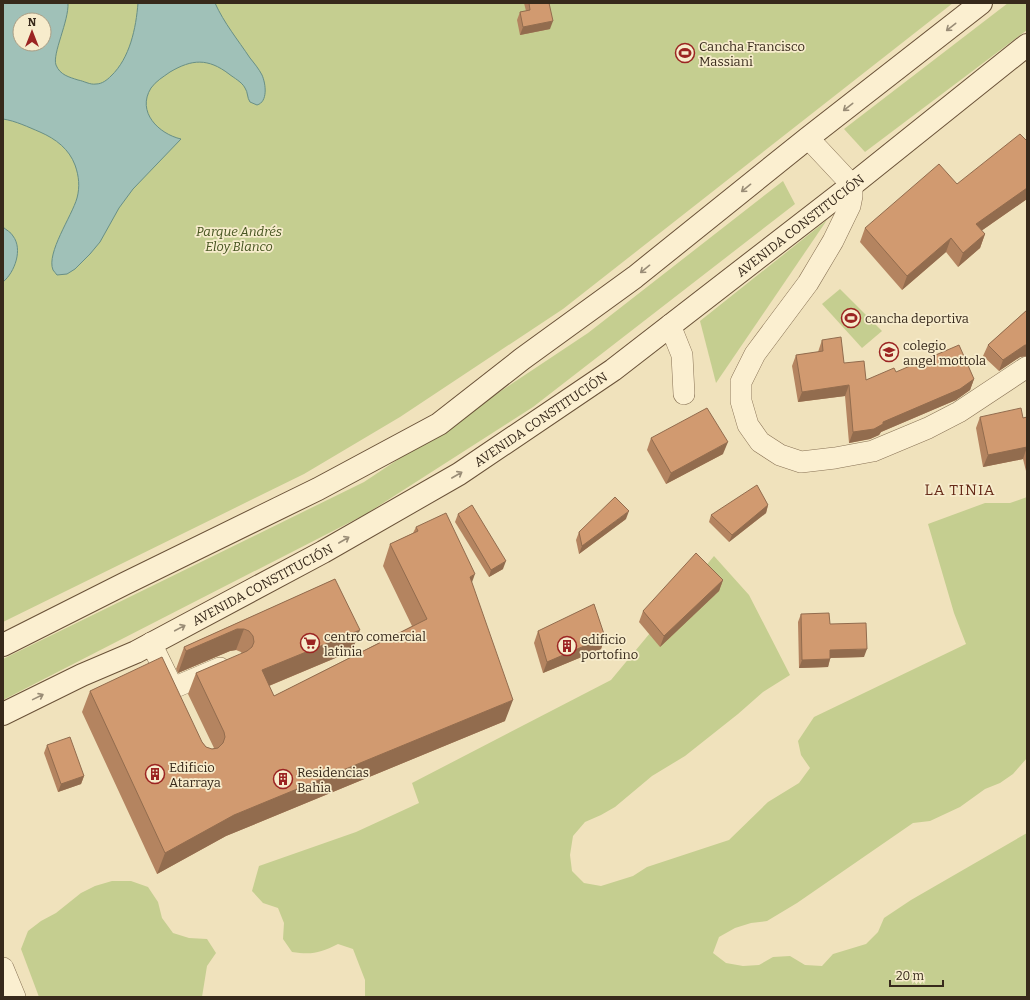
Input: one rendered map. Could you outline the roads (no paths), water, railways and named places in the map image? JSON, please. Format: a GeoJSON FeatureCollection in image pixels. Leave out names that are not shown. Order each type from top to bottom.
{"type":"FeatureCollection","features":[{"type":"Feature","properties":{"kind":"main road"},"geometry":{"type":"LineString","coordinates":[[3,645],[318,489],[438,424],[522,359],[635,277],[808,138],[981,3]]}},
{"type":"Feature","properties":{"kind":"main road","name":"AVENIDA CONSTITUCIÓN"},"geometry":{"type":"LineString","coordinates":[[3,714],[151,643],[323,552],[459,474],[613,370],[852,185],[1027,45]]}},
{"type":"Feature","properties":{"kind":"street"},"geometry":{"type":"LineString","coordinates":[[808,138],[852,185],[852,196],[850,206],[833,241],[808,283],[755,354],[741,382],[741,401],[748,424],[760,442],[780,454],[801,462],[873,451],[928,428],[959,412],[1027,367]]}},
{"type":"Feature","properties":{"kind":"street"},"geometry":{"type":"LineString","coordinates":[[670,325],[682,355],[684,394]]}},
{"type":"Feature","properties":{"kind":"street"},"geometry":{"type":"LineString","coordinates":[[151,643],[176,695],[234,662]]}},
{"type":"Feature","properties":{"kind":"street"},"geometry":{"type":"LineString","coordinates":[[3,968],[10,992]]}},
{"type":"Feature","properties":{"kind":"water"},"geometry":{"type":"Polygon","coordinates":[[[3,3],[68,3],[66,19],[56,53],[56,65],[60,71],[71,78],[94,84],[104,82],[108,79],[118,69],[123,61],[134,32],[138,3],[215,3],[227,24],[261,73],[265,88],[263,100],[257,105],[250,102],[246,90],[238,80],[214,65],[200,62],[178,68],[155,83],[147,97],[146,105],[148,113],[152,121],[158,127],[181,139],[133,189],[119,208],[100,242],[90,254],[75,269],[67,274],[57,275],[53,270],[52,263],[56,244],[74,206],[79,190],[79,182],[75,165],[66,149],[61,145],[40,132],[13,121],[3,119],[3,3]]]}},
{"type":"Feature","properties":{"kind":"water"},"geometry":{"type":"Polygon","coordinates":[[[3,227],[11,233],[16,241],[17,254],[11,272],[3,282],[3,227]]]}},
{"type":"Feature","properties":{"kind":"place","name":"Cancha Francisco Massiani"},"geometry":{"type":"Point","coordinates":[685,53]}},
{"type":"Feature","properties":{"kind":"place","name":"cancha deportiva"},"geometry":{"type":"Point","coordinates":[851,318]}},
{"type":"Feature","properties":{"kind":"place","name":"colegio angel mottola"},"geometry":{"type":"Point","coordinates":[889,352]}},
{"type":"Feature","properties":{"kind":"place","name":"centro comercial latinia"},"geometry":{"type":"Point","coordinates":[310,643]}},
{"type":"Feature","properties":{"kind":"place","name":"edificio portofino"},"geometry":{"type":"Point","coordinates":[567,646]}},
{"type":"Feature","properties":{"kind":"place","name":"Edificio Atarraya"},"geometry":{"type":"Point","coordinates":[155,774]}},
{"type":"Feature","properties":{"kind":"place","name":"Residencias Bahia"},"geometry":{"type":"Point","coordinates":[283,779]}},
{"type":"Feature","properties":{"kind":"district","name":"LA TINIA"},"geometry":{"type":"Point","coordinates":[960,490]}},
{"type":"Feature","properties":{"kind":"park label","name":"Parque Andrés Eloy Blanco"},"geometry":{"type":"Point","coordinates":[239,238]}}]}
